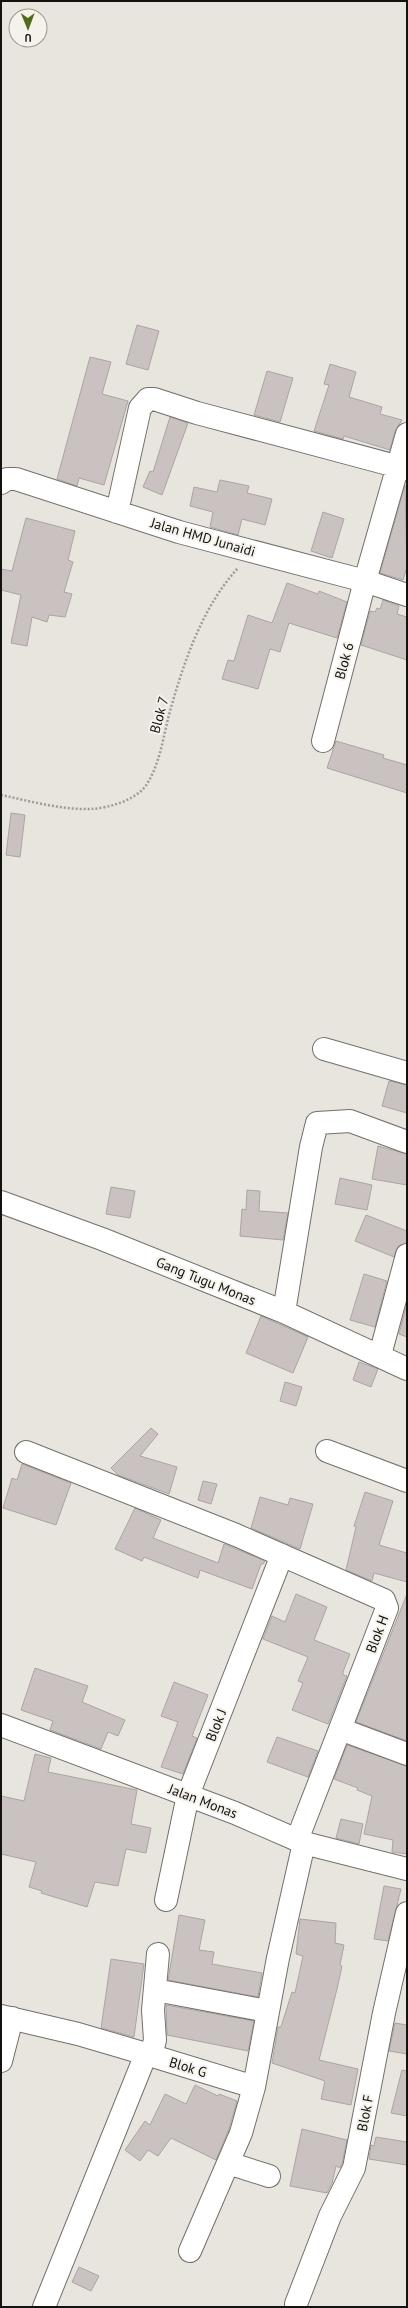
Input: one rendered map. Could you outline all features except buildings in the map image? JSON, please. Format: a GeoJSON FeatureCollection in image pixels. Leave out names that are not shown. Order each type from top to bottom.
{"type":"FeatureCollection","features":[{"type":"Feature","properties":{"kind":"street"},"geometry":{"type":"LineString","coordinates":[[117,512],[140,408],[148,399],[154,399],[197,413],[402,467]]}},
{"type":"Feature","properties":{"kind":"street","name":"Blok 6"},"geometry":{"type":"LineString","coordinates":[[323,741],[365,582],[402,467],[407,434]]}},
{"type":"Feature","properties":{"kind":"street","name":"Jalan HMD Junaidi"},"geometry":{"type":"LineString","coordinates":[[1,483],[8,479],[16,479],[178,532],[254,551],[407,595]]}},
{"type":"Feature","properties":{"kind":"street"},"geometry":{"type":"LineString","coordinates":[[324,1048],[407,1073]]}},
{"type":"Feature","properties":{"kind":"street"},"geometry":{"type":"LineString","coordinates":[[284,1312],[311,1148],[317,1123],[350,1121],[407,1142]]}},
{"type":"Feature","properties":{"kind":"street","name":"Gang Tugu Monas"},"geometry":{"type":"LineString","coordinates":[[1,1202],[102,1239],[284,1312],[407,1369]]}},
{"type":"Feature","properties":{"kind":"street"},"geometry":{"type":"LineString","coordinates":[[380,1356],[407,1255]]}},
{"type":"Feature","properties":{"kind":"street"},"geometry":{"type":"LineString","coordinates":[[327,1451],[407,1481]]}},
{"type":"Feature","properties":{"kind":"street"},"geometry":{"type":"LineString","coordinates":[[26,1452],[282,1555]]}},
{"type":"Feature","properties":{"kind":"street","name":"Blok H"},"geometry":{"type":"LineString","coordinates":[[282,1555],[384,1600],[387,1603],[387,1608],[340,1729]]}},
{"type":"Feature","properties":{"kind":"street","name":"Blok J"},"geometry":{"type":"LineString","coordinates":[[166,1900],[188,1795],[282,1555]]}},
{"type":"Feature","properties":{"kind":"street","name":"Jalan Monas"},"geometry":{"type":"LineString","coordinates":[[1,1725],[188,1795],[300,1841],[407,1869]]}},
{"type":"Feature","properties":{"kind":"street"},"geometry":{"type":"LineString","coordinates":[[190,2251],[244,2126],[254,2087],[300,1841],[340,1729],[407,1754]]}},
{"type":"Feature","properties":{"kind":"street","name":"Blok F"},"geometry":{"type":"LineString","coordinates":[[296,2304],[330,2216],[354,2168],[384,2013],[407,1913]]}},
{"type":"Feature","properties":{"kind":"street"},"geometry":{"type":"LineString","coordinates":[[44,2307],[155,2040],[153,2010],[158,1954]]}},
{"type":"Feature","properties":{"kind":"street"},"geometry":{"type":"LineString","coordinates":[[166,1992],[267,2011]]}},
{"type":"Feature","properties":{"kind":"street"},"geometry":{"type":"LineString","coordinates":[[1,2061],[6,2017]]}},
{"type":"Feature","properties":{"kind":"street","name":"Blok G"},"geometry":{"type":"LineString","coordinates":[[6,2017],[78,2034],[254,2087]]}},
{"type":"Feature","properties":{"kind":"street"},"geometry":{"type":"LineString","coordinates":[[228,2163],[269,2176]]}},
{"type":"Feature","properties":{"kind":"path","name":"Blok 7"},"geometry":{"type":"LineString","coordinates":[[1,795],[77,809],[108,807],[138,795],[147,785],[159,756],[179,679],[204,621],[214,600],[228,579],[254,551]]}}]}
